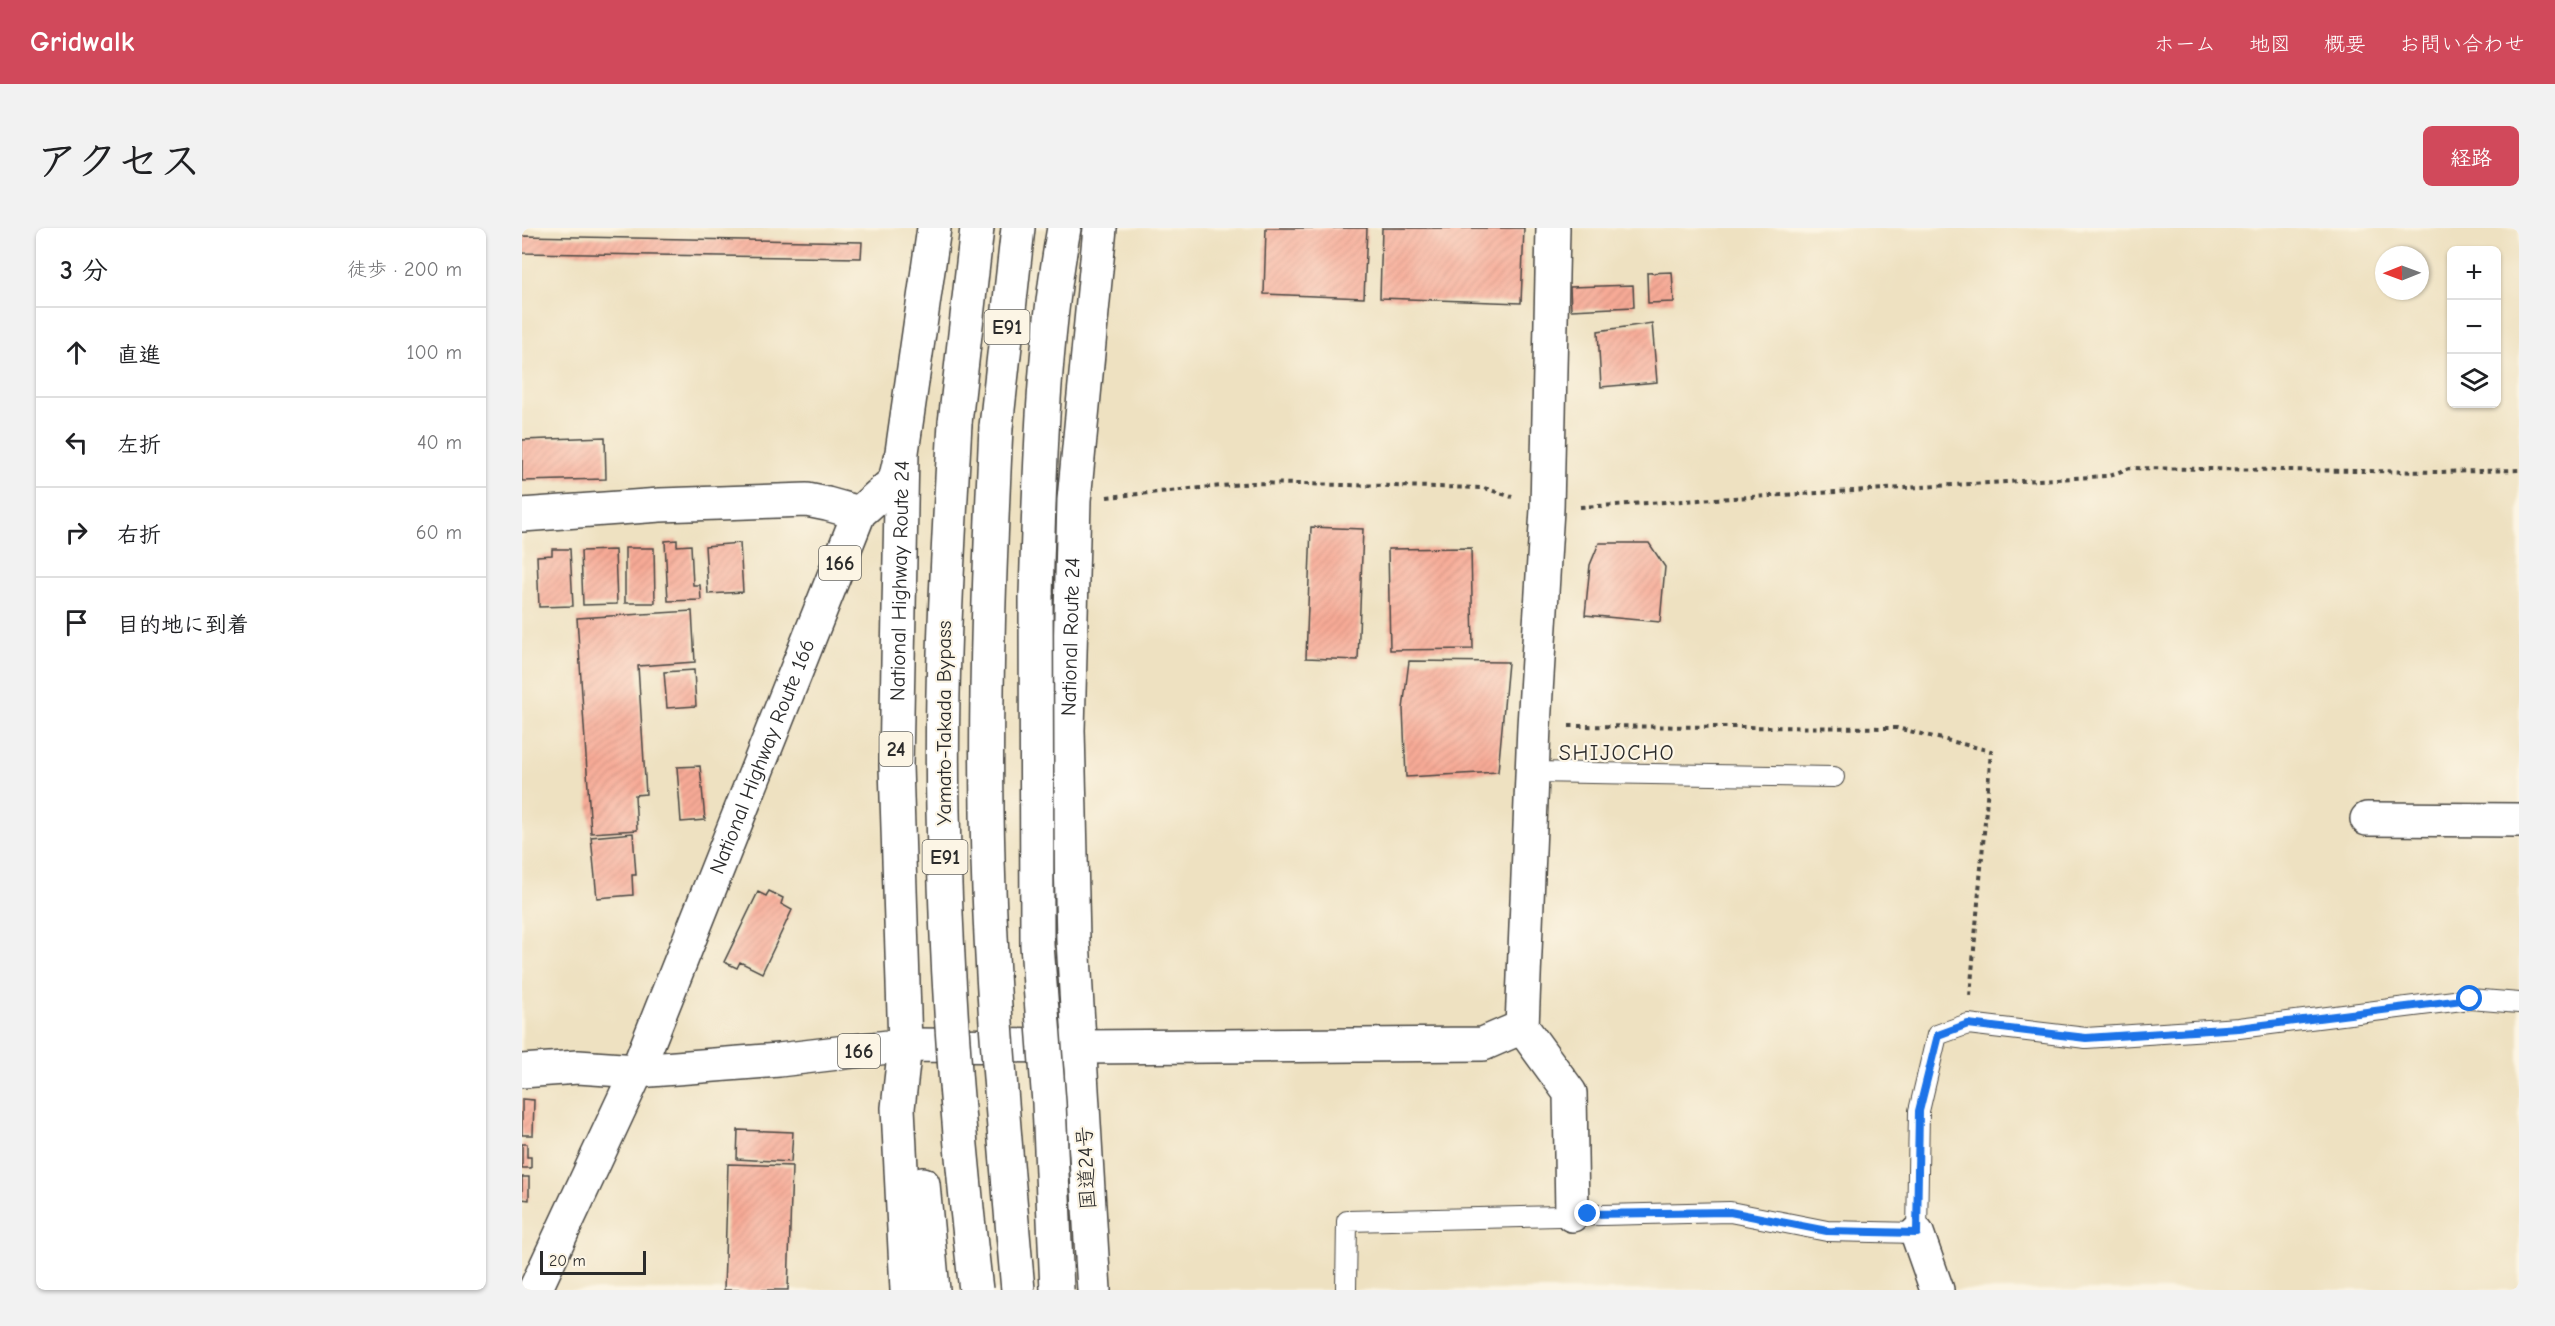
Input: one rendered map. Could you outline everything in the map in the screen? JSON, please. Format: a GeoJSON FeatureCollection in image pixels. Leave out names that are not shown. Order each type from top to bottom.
{"type":"FeatureCollection","features":[{"type":"Feature","properties":{"kind":"main road","name":"National Highway Route 24"},"geometry":{"type":"LineString","coordinates":[[905,1045],[896,766],[902,452],[934,228]]}},
{"type":"Feature","properties":{"kind":"main road","name":"Yamato-Takada Bypass"},"geometry":{"type":"LineString","coordinates":[[975,1290],[964,1191],[956,1076],[943,811],[945,592],[955,434],[977,228]]}},
{"type":"Feature","properties":{"kind":"main road","name":"Yamato-Takada Bypass"},"geometry":{"type":"LineString","coordinates":[[1018,228],[996,427],[988,592],[987,789],[998,1062],[1018,1290]]}},
{"type":"Feature","properties":{"kind":"main road"},"geometry":{"type":"LineString","coordinates":[[1057,1290],[1049,1103],[1036,945],[1036,595],[1042,422],[1050,328],[1064,228]]}},
{"type":"Feature","properties":{"kind":"main road","name":"National Route 24"},"geometry":{"type":"LineString","coordinates":[[1081,1047],[1073,940],[1068,730],[1074,500],[1100,228]]}},
{"type":"Feature","properties":{"kind":"main road"},"geometry":{"type":"LineString","coordinates":[[1553,228],[1547,509],[1532,772],[1522,1027],[1570,1093],[1572,1215]]}},
{"type":"Feature","properties":{"kind":"main road","name":"National Highway Route 166"},"geometry":{"type":"LineString","coordinates":[[535,1290],[637,1071],[859,513],[896,481],[902,452]]}},
{"type":"Feature","properties":{"kind":"main road"},"geometry":{"type":"LineString","coordinates":[[522,515],[660,504],[807,501],[859,513]]}},
{"type":"Feature","properties":{"kind":"main road"},"geometry":{"type":"LineString","coordinates":[[2367,819],[2519,820]]}},
{"type":"Feature","properties":{"kind":"main road"},"geometry":{"type":"LineString","coordinates":[[1081,1047],[1483,1044],[1522,1027]]}},
{"type":"Feature","properties":{"kind":"main road"},"geometry":{"type":"LineString","coordinates":[[905,1045],[916,1109],[933,1290]]}},
{"type":"Feature","properties":{"kind":"main road","name":"166"},"geometry":{"type":"LineString","coordinates":[[637,1071],[779,1060],[905,1045],[1081,1047]]}},
{"type":"Feature","properties":{"kind":"main road","name":"24"},"geometry":{"type":"LineString","coordinates":[[905,1045],[898,1108],[907,1290]]}},
{"type":"Feature","properties":{"kind":"main road","name":"国道24号"},"geometry":{"type":"LineString","coordinates":[[1081,1047],[1094,1290]]}},
{"type":"Feature","properties":{"kind":"main road"},"geometry":{"type":"LineString","coordinates":[[522,1071],[578,1067],[637,1071]]}},
{"type":"Feature","properties":{"kind":"main road"},"geometry":{"type":"LineString","coordinates":[[1917,1233],[1937,1290]]}},
{"type":"Feature","properties":{"kind":"lane"},"geometry":{"type":"LineString","coordinates":[[1532,772],[1834,777]]}},
{"type":"Feature","properties":{"kind":"lane"},"geometry":{"type":"LineString","coordinates":[[1346,1290],[1347,1221],[1730,1212],[1827,1231],[1917,1233],[1919,1111],[1938,1035],[1968,1024],[2086,1038],[2239,1028],[2470,999],[2519,1004]]}},
{"type":"Feature","properties":{"kind":"path"},"geometry":{"type":"LineString","coordinates":[[1074,500],[1253,483],[1484,488],[1547,509],[2107,476],[2130,468],[2519,470]]}},
{"type":"Feature","properties":{"kind":"building"},"geometry":{"type":"Polygon","coordinates":[[[1266,228],[1367,228],[1364,298],[1264,294],[1266,228]]]}},
{"type":"Feature","properties":{"kind":"building"},"geometry":{"type":"Polygon","coordinates":[[[1382,228],[1524,228],[1521,303],[1380,298],[1382,228]]]}},
{"type":"Feature","properties":{"kind":"building"},"geometry":{"type":"Polygon","coordinates":[[[522,236],[862,242],[861,258],[522,253],[522,236]]]}},
{"type":"Feature","properties":{"kind":"building"},"geometry":{"type":"Polygon","coordinates":[[[1672,272],[1674,302],[1648,303],[1647,273],[1672,272]]]}},
{"type":"Feature","properties":{"kind":"building"},"geometry":{"type":"Polygon","coordinates":[[[1633,285],[1634,307],[1571,310],[1570,287],[1633,285]]]}},
{"type":"Feature","properties":{"kind":"building"},"geometry":{"type":"Polygon","coordinates":[[[1652,323],[1657,382],[1601,387],[1598,331],[1652,323]]]}},
{"type":"Feature","properties":{"kind":"building"},"geometry":{"type":"Polygon","coordinates":[[[605,437],[606,479],[522,481],[522,440],[605,437]]]}},
{"type":"Feature","properties":{"kind":"building"},"geometry":{"type":"Polygon","coordinates":[[[1311,527],[1363,529],[1358,660],[1306,658],[1311,527]]]}},
{"type":"Feature","properties":{"kind":"building"},"geometry":{"type":"Polygon","coordinates":[[[677,540],[677,546],[691,545],[693,585],[700,585],[701,600],[668,601],[665,541],[677,540]]]}},
{"type":"Feature","properties":{"kind":"building"},"geometry":{"type":"Polygon","coordinates":[[[740,543],[743,592],[708,594],[705,546],[740,543]]]}},
{"type":"Feature","properties":{"kind":"building"},"geometry":{"type":"Polygon","coordinates":[[[1599,543],[1649,543],[1665,567],[1660,622],[1585,615],[1590,565],[1599,543]]]}},
{"type":"Feature","properties":{"kind":"building"},"geometry":{"type":"Polygon","coordinates":[[[625,548],[654,548],[655,603],[625,603],[625,548]]]}},
{"type":"Feature","properties":{"kind":"building"},"geometry":{"type":"Polygon","coordinates":[[[1471,548],[1473,649],[1390,650],[1388,549],[1471,548]]]}},
{"type":"Feature","properties":{"kind":"building"},"geometry":{"type":"Polygon","coordinates":[[[552,549],[570,549],[573,606],[539,607],[537,556],[552,555],[552,549]]]}},
{"type":"Feature","properties":{"kind":"building"},"geometry":{"type":"Polygon","coordinates":[[[615,550],[617,604],[583,605],[581,551],[615,550]]]}},
{"type":"Feature","properties":{"kind":"building"},"geometry":{"type":"Polygon","coordinates":[[[692,611],[695,662],[638,666],[646,794],[635,795],[637,830],[591,833],[577,618],[692,611]]]}},
{"type":"Feature","properties":{"kind":"building"},"geometry":{"type":"Polygon","coordinates":[[[1409,661],[1508,662],[1498,772],[1406,777],[1403,709],[1409,661]]]}},
{"type":"Feature","properties":{"kind":"building"},"geometry":{"type":"Polygon","coordinates":[[[694,670],[696,706],[667,708],[664,672],[694,670]]]}},
{"type":"Feature","properties":{"kind":"building"},"geometry":{"type":"Polygon","coordinates":[[[700,766],[705,820],[681,822],[677,767],[700,766]]]}},
{"type":"Feature","properties":{"kind":"building"},"geometry":{"type":"Polygon","coordinates":[[[633,833],[636,875],[632,875],[633,895],[597,898],[591,837],[633,833]]]}},
{"type":"Feature","properties":{"kind":"building"},"geometry":{"type":"Polygon","coordinates":[[[769,891],[783,898],[781,904],[792,910],[762,973],[740,962],[737,968],[724,962],[758,892],[766,896],[769,891]]]}},
{"type":"Feature","properties":{"kind":"building"},"geometry":{"type":"Polygon","coordinates":[[[522,1099],[534,1100],[533,1135],[522,1135],[522,1099]]]}},
{"type":"Feature","properties":{"kind":"building"},"geometry":{"type":"Polygon","coordinates":[[[738,1130],[793,1132],[791,1162],[737,1159],[738,1130]]]}},
{"type":"Feature","properties":{"kind":"building"},"geometry":{"type":"Polygon","coordinates":[[[522,1144],[527,1144],[527,1157],[531,1157],[531,1168],[522,1168],[522,1144]]]}},
{"type":"Feature","properties":{"kind":"building"},"geometry":{"type":"Polygon","coordinates":[[[728,1164],[792,1166],[788,1290],[724,1290],[728,1164]]]}},
{"type":"Feature","properties":{"kind":"building"},"geometry":{"type":"Polygon","coordinates":[[[522,1177],[529,1177],[529,1200],[522,1199],[522,1177]]]}},
{"type":"Feature","properties":{"kind":"district","name":"SHIJOCHO"},"geometry":{"type":"Point","coordinates":[1617,752]}},
{"type":"Feature","properties":{"kind":"route"},"geometry":{"type":"LineString","coordinates":[[1588,1214],[1730,1212],[1827,1231],[1917,1233],[1919,1111],[1938,1035],[1968,1024],[2086,1038],[2239,1028],[2470,999]]}}]}
